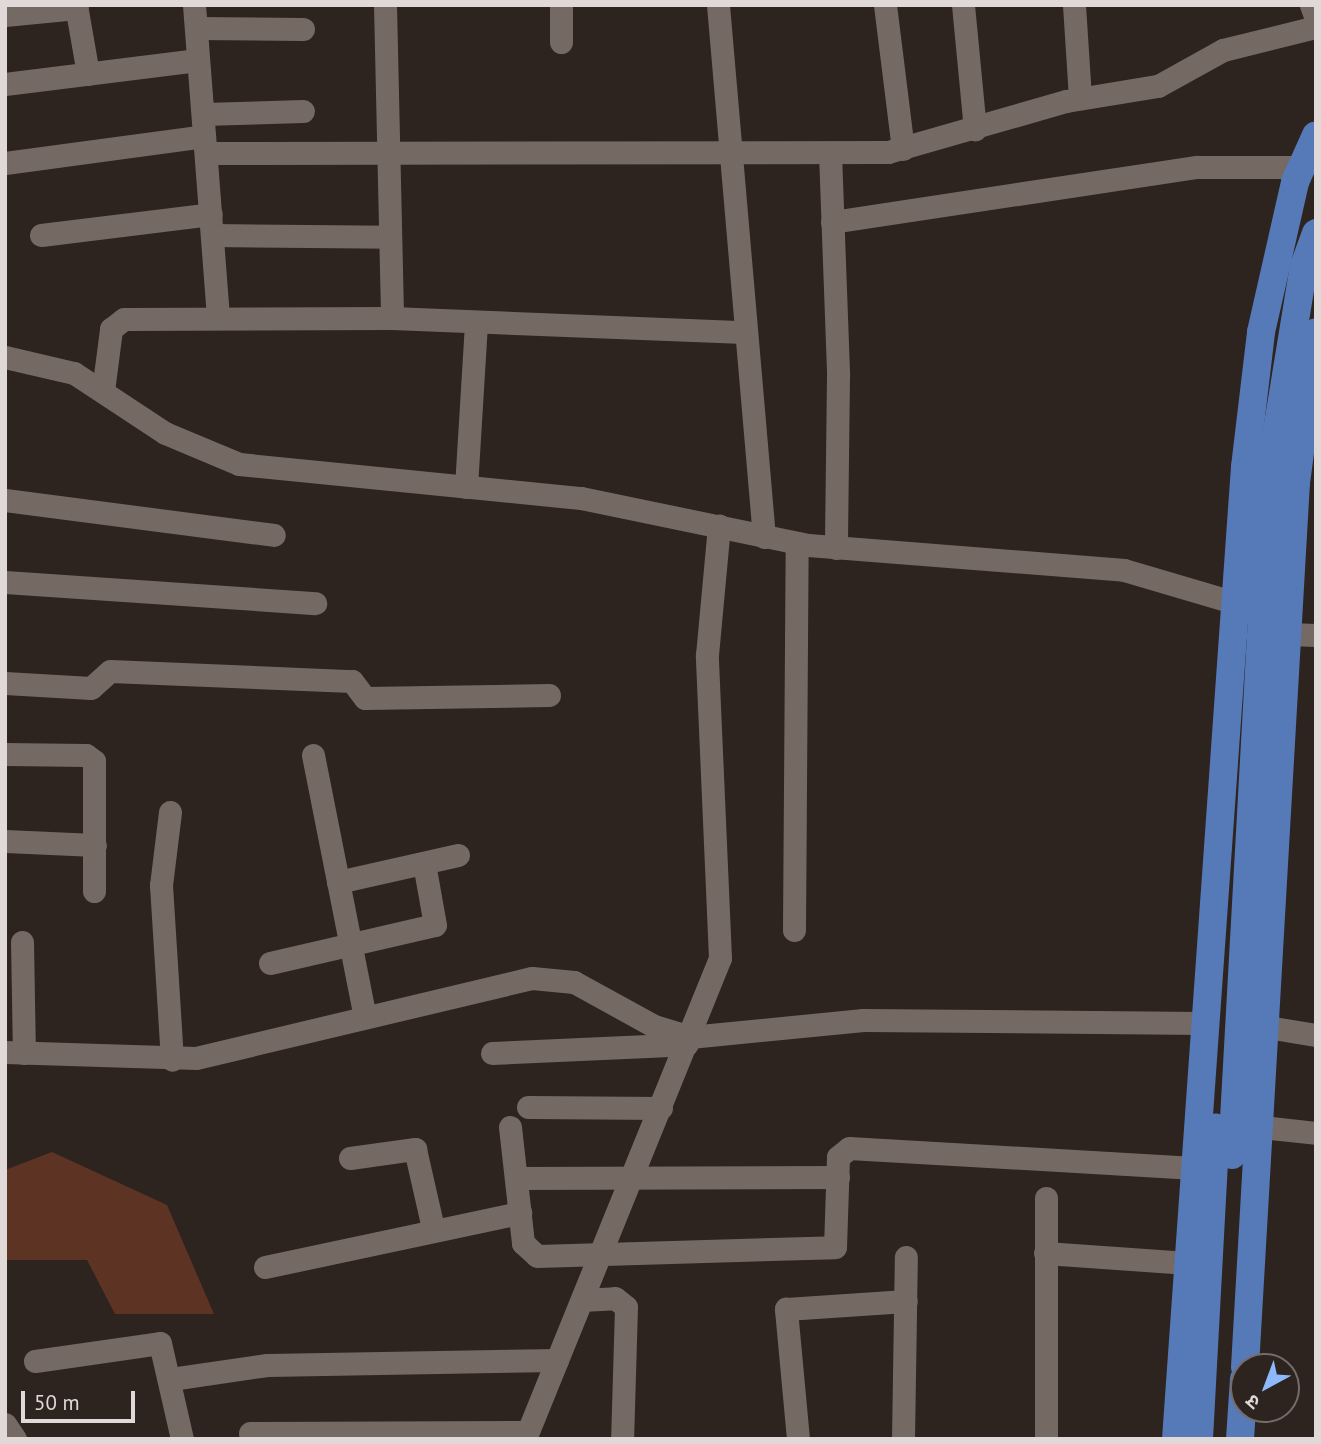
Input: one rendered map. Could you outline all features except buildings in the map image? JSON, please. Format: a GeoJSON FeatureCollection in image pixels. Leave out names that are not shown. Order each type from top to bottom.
{"type":"FeatureCollection","features":[{"type":"Feature","properties":{"kind":"main road"},"geometry":{"type":"LineString","coordinates":[[1214,1439],[1274,617],[1263,390],[1284,272],[1316,135]]}},
{"type":"Feature","properties":{"kind":"main road"},"geometry":{"type":"LineString","coordinates":[[1246,1353],[1268,1027],[1274,617],[1270,473],[1304,266],[1316,233]]}},
{"type":"Feature","properties":{"kind":"main road"},"geometry":{"type":"LineString","coordinates":[[1176,1439],[1203,1023],[1274,617],[1304,393],[1316,332]]}},
{"type":"Feature","properties":{"kind":"main road"},"geometry":{"type":"LineString","coordinates":[[1199,1439],[1274,617]]}},
{"type":"Feature","properties":{"kind":"street"},"geometry":{"type":"LineString","coordinates":[[194,5],[218,318]]}},
{"type":"Feature","properties":{"kind":"street"},"geometry":{"type":"LineString","coordinates":[[385,5],[392,318]]}},
{"type":"Feature","properties":{"kind":"street"},"geometry":{"type":"LineString","coordinates":[[561,5],[561,42]]}},
{"type":"Feature","properties":{"kind":"street"},"geometry":{"type":"LineString","coordinates":[[718,5],[727,151],[764,537]]}},
{"type":"Feature","properties":{"kind":"street"},"geometry":{"type":"LineString","coordinates":[[885,5],[903,149]]}},
{"type":"Feature","properties":{"kind":"street"},"geometry":{"type":"LineString","coordinates":[[963,5],[975,129]]}},
{"type":"Feature","properties":{"kind":"street"},"geometry":{"type":"LineString","coordinates":[[1073,5],[1080,98]]}},
{"type":"Feature","properties":{"kind":"street"},"geometry":{"type":"LineString","coordinates":[[1311,5],[1316,19]]}},
{"type":"Feature","properties":{"kind":"street"},"geometry":{"type":"LineString","coordinates":[[5,15],[77,7],[88,74]]}},
{"type":"Feature","properties":{"kind":"street"},"geometry":{"type":"LineString","coordinates":[[204,134],[387,157],[727,151],[830,153],[903,149],[1080,98],[1158,86],[1223,50],[1316,27]]}},
{"type":"Feature","properties":{"kind":"street"},"geometry":{"type":"LineString","coordinates":[[196,29],[303,29]]}},
{"type":"Feature","properties":{"kind":"street"},"geometry":{"type":"LineString","coordinates":[[5,84],[198,60]]}},
{"type":"Feature","properties":{"kind":"street"},"geometry":{"type":"LineString","coordinates":[[5,163],[204,134],[303,111]]}},
{"type":"Feature","properties":{"kind":"street"},"geometry":{"type":"LineString","coordinates":[[830,153],[836,548]]}},
{"type":"Feature","properties":{"kind":"street"},"geometry":{"type":"LineString","coordinates":[[832,222],[1197,167],[1309,173]]}},
{"type":"Feature","properties":{"kind":"street"},"geometry":{"type":"LineString","coordinates":[[41,235],[211,225],[390,237]]}},
{"type":"Feature","properties":{"kind":"street"},"geometry":{"type":"LineString","coordinates":[[103,391],[117,320],[392,318],[744,332]]}},
{"type":"Feature","properties":{"kind":"street"},"geometry":{"type":"LineString","coordinates":[[466,487],[476,323]]}},
{"type":"Feature","properties":{"kind":"street"},"geometry":{"type":"LineString","coordinates":[[5,357],[74,373],[190,447],[239,464],[618,504],[764,537],[836,548],[1124,570],[1274,617]]}},
{"type":"Feature","properties":{"kind":"street"},"geometry":{"type":"LineString","coordinates":[[5,500],[274,535]]}},
{"type":"Feature","properties":{"kind":"street"},"geometry":{"type":"LineString","coordinates":[[250,1433],[526,1436],[689,1040],[722,944],[707,655],[719,526]]}},
{"type":"Feature","properties":{"kind":"street"},"geometry":{"type":"LineString","coordinates":[[794,930],[797,543]]}},
{"type":"Feature","properties":{"kind":"street"},"geometry":{"type":"LineString","coordinates":[[5,582],[314,603]]}},
{"type":"Feature","properties":{"kind":"street"},"geometry":{"type":"LineString","coordinates":[[5,683],[94,687],[110,671],[352,681],[365,698],[549,695]]}},
{"type":"Feature","properties":{"kind":"street"},"geometry":{"type":"LineString","coordinates":[[5,754],[91,757],[94,891]]}},
{"type":"Feature","properties":{"kind":"street"},"geometry":{"type":"LineString","coordinates":[[313,755],[365,1017]]}},
{"type":"Feature","properties":{"kind":"street"},"geometry":{"type":"LineString","coordinates":[[170,812],[161,885],[172,1060]]}},
{"type":"Feature","properties":{"kind":"street"},"geometry":{"type":"LineString","coordinates":[[5,841],[95,845]]}},
{"type":"Feature","properties":{"kind":"street"},"geometry":{"type":"LineString","coordinates":[[338,883],[458,855]]}},
{"type":"Feature","properties":{"kind":"street"},"geometry":{"type":"LineString","coordinates":[[270,963],[435,925],[424,863]]}},
{"type":"Feature","properties":{"kind":"street"},"geometry":{"type":"LineString","coordinates":[[22,942],[15,1052],[172,1060],[506,982],[554,978],[593,990],[654,1027],[689,1040]]}},
{"type":"Feature","properties":{"kind":"street"},"geometry":{"type":"LineString","coordinates":[[492,1053],[689,1040],[875,1020],[1203,1023]]}},
{"type":"Feature","properties":{"kind":"street"},"geometry":{"type":"LineString","coordinates":[[1268,1027],[1316,1035]]}},
{"type":"Feature","properties":{"kind":"street"},"geometry":{"type":"LineString","coordinates":[[528,1107],[661,1108]]}},
{"type":"Feature","properties":{"kind":"street"},"geometry":{"type":"LineString","coordinates":[[510,1126],[520,1213],[530,1254],[599,1258],[835,1247],[838,1157],[849,1148],[1194,1168]]}},
{"type":"Feature","properties":{"kind":"street"},"geometry":{"type":"LineString","coordinates":[[1261,1127],[1316,1133]]}},
{"type":"Feature","properties":{"kind":"street"},"geometry":{"type":"LineString","coordinates":[[350,1158],[415,1149],[433,1228]]}},
{"type":"Feature","properties":{"kind":"street"},"geometry":{"type":"LineString","coordinates":[[516,1178],[838,1177]]}},
{"type":"Feature","properties":{"kind":"street"},"geometry":{"type":"LineString","coordinates":[[1046,1198],[1046,1439]]}},
{"type":"Feature","properties":{"kind":"street"},"geometry":{"type":"LineString","coordinates":[[265,1267],[433,1228],[520,1213]]}},
{"type":"Feature","properties":{"kind":"street"},"geometry":{"type":"LineString","coordinates":[[1045,1253],[1188,1262]]}},
{"type":"Feature","properties":{"kind":"street"},"geometry":{"type":"LineString","coordinates":[[903,1439],[906,1257]]}},
{"type":"Feature","properties":{"kind":"street"},"geometry":{"type":"LineString","coordinates":[[582,1300],[615,1298],[626,1307],[622,1439]]}},
{"type":"Feature","properties":{"kind":"street"},"geometry":{"type":"LineString","coordinates":[[798,1439],[786,1309],[906,1301]]}},
{"type":"Feature","properties":{"kind":"street"},"geometry":{"type":"LineString","coordinates":[[35,1361],[156,1341],[164,1347],[182,1439]]}},
{"type":"Feature","properties":{"kind":"street"},"geometry":{"type":"LineString","coordinates":[[171,1379],[267,1365],[557,1360]]}},
{"type":"Feature","properties":{"kind":"street"},"geometry":{"type":"LineString","coordinates":[[5,1424],[15,1439]]}},
{"type":"Feature","properties":{"kind":"shaded area"},"geometry":{"type":"Polygon","coordinates":[[[52,1152],[167,1205],[214,1314],[115,1314],[87,1260],[5,1260],[5,1170],[52,1152]]]}}]}
